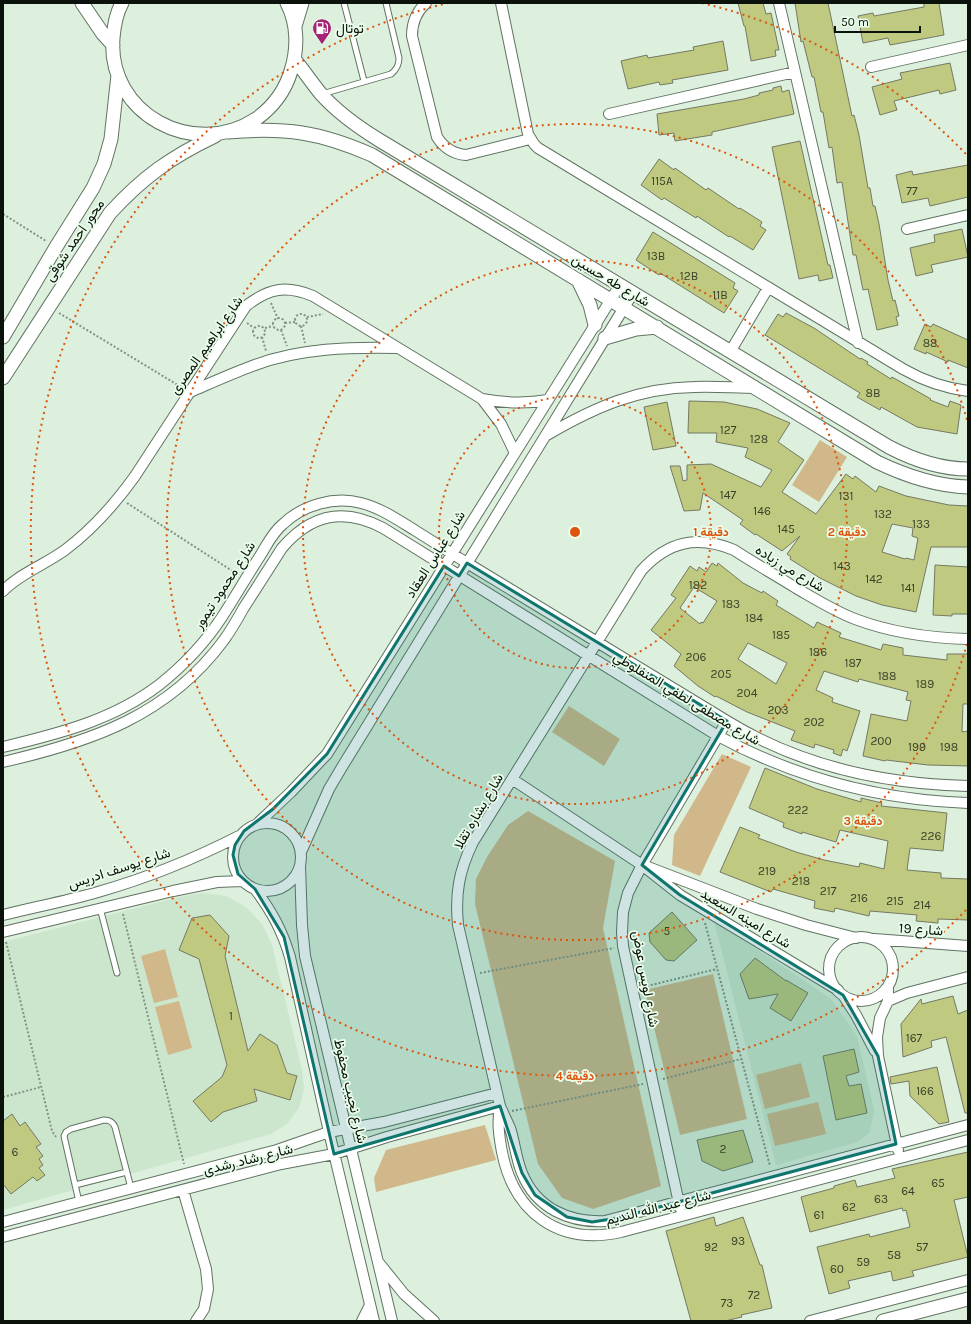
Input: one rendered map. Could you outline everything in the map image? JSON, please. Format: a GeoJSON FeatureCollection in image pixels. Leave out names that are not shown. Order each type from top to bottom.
{"type":"FeatureCollection","features":[{"type":"Feature","properties":{"kind":"street"},"geometry":{"type":"LineString","coordinates":[[82,3],[103,34],[113,45]]}},
{"type":"Feature","properties":{"kind":"street"},"geometry":{"type":"LineString","coordinates":[[118,73],[114,59],[114,26],[122,3]]}},
{"type":"Feature","properties":{"kind":"street"},"geometry":{"type":"LineString","coordinates":[[223,133],[247,125],[264,113],[278,98],[289,80],[295,60],[297,43],[295,26],[287,3]]}},
{"type":"Feature","properties":{"kind":"street"},"geometry":{"type":"LineString","coordinates":[[295,26],[302,3]]}},
{"type":"Feature","properties":{"kind":"street"},"geometry":{"type":"LineString","coordinates":[[426,3],[417,14],[412,28],[412,36],[437,137],[440,142],[449,150],[466,155],[530,139]]}},
{"type":"Feature","properties":{"kind":"street"},"geometry":{"type":"LineString","coordinates":[[501,3],[528,134],[530,139],[538,148],[915,376],[942,386],[968,391]]}},
{"type":"Feature","properties":{"kind":"street"},"geometry":{"type":"LineString","coordinates":[[779,3],[858,342]]}},
{"type":"Feature","properties":{"kind":"street"},"geometry":{"type":"LineString","coordinates":[[871,67],[968,45]]}},
{"type":"Feature","properties":{"kind":"street","name":"شارع طه حسين"},"geometry":{"type":"LineString","coordinates":[[295,60],[321,94],[358,126],[865,434],[912,459],[938,466],[968,469]]}},
{"type":"Feature","properties":{"kind":"street"},"geometry":{"type":"LineString","coordinates":[[609,114],[795,72]]}},
{"type":"Feature","properties":{"kind":"street","name":"شارع طه حسين"},"geometry":{"type":"LineString","coordinates":[[118,73],[130,96],[138,106],[153,119],[170,128],[189,134],[257,130],[287,130],[316,135],[352,146],[372,155],[577,278],[877,462],[897,472],[939,484],[968,487]]}},
{"type":"Feature","properties":{"kind":"street","name":"محور احمد شوقى"},"geometry":{"type":"LineString","coordinates":[[3,337],[93,188],[104,164],[111,139],[118,73]]}},
{"type":"Feature","properties":{"kind":"street","name":"محور احمد شوقى"},"geometry":{"type":"LineString","coordinates":[[3,378],[110,213],[127,194],[146,177],[168,161],[223,133]]}},
{"type":"Feature","properties":{"kind":"street"},"geometry":{"type":"LineString","coordinates":[[907,229],[968,215]]}},
{"type":"Feature","properties":{"kind":"street"},"geometry":{"type":"LineString","coordinates":[[577,278],[590,305],[595,325]]}},
{"type":"Feature","properties":{"kind":"street","name":"شارع عباس العقاد"},"geometry":{"type":"LineString","coordinates":[[257,824],[291,792],[327,754],[620,285]]}},
{"type":"Feature","properties":{"kind":"street"},"geometry":{"type":"LineString","coordinates":[[730,352],[768,288]]}},
{"type":"Feature","properties":{"kind":"street","name":"شارع ابراهيم المصرى"},"geometry":{"type":"LineString","coordinates":[[3,591],[65,550],[85,534],[119,498],[135,476],[246,306],[257,297],[267,293],[285,289],[300,291],[313,296],[482,399],[501,424],[515,453]]}},
{"type":"Feature","properties":{"kind":"street"},"geometry":{"type":"LineString","coordinates":[[301,852],[329,789],[633,293]]}},
{"type":"Feature","properties":{"kind":"street"},"geometry":{"type":"LineString","coordinates":[[606,338],[631,330],[657,327]]}},
{"type":"Feature","properties":{"kind":"street"},"geometry":{"type":"LineString","coordinates":[[190,392],[256,364],[291,355],[327,349],[363,347],[399,348]]}},
{"type":"Feature","properties":{"kind":"street"},"geometry":{"type":"LineString","coordinates":[[546,436],[573,420],[602,406],[632,396],[663,389],[694,387],[757,388]]}},
{"type":"Feature","properties":{"kind":"street","name":"شارع ابراهيم المصرى"},"geometry":{"type":"LineString","coordinates":[[482,399],[508,403],[548,400]]}},
{"type":"Feature","properties":{"kind":"street","name":"شارع محمود تيمور"},"geometry":{"type":"LineString","coordinates":[[3,747],[72,729],[116,711],[137,700],[157,686],[192,655],[208,636],[271,537],[282,524],[295,514],[310,506],[342,500],[359,502],[375,507],[390,514],[467,563]]}},
{"type":"Feature","properties":{"kind":"street","name":"شارع محمود تيمور"},"geometry":{"type":"LineString","coordinates":[[3,762],[49,751],[78,742],[124,724],[169,696],[189,679],[224,640],[282,548],[291,537],[302,528],[315,521],[329,517],[350,516],[371,521],[459,576]]}},
{"type":"Feature","properties":{"kind":"street","name":"شارع مي زياده"},"geometry":{"type":"LineString","coordinates":[[596,642],[641,571],[651,560],[663,551],[676,545],[691,542],[706,542],[734,550],[828,607],[855,619],[910,635],[968,639]]}},
{"type":"Feature","properties":{"kind":"street","name":"شارع مصطفى لطفي المنفلوطي"},"geometry":{"type":"LineString","coordinates":[[467,563],[750,735],[775,747],[856,774],[905,782],[968,786]]}},
{"type":"Feature","properties":{"kind":"street","name":"شارع مصطفى لطفي المنفلوطي"},"geometry":{"type":"LineString","coordinates":[[459,576],[718,736],[775,764],[838,784],[902,798],[937,802],[968,803]]}},
{"type":"Feature","properties":{"kind":"street"},"geometry":{"type":"LineString","coordinates":[[234,597],[246,605]]}},
{"type":"Feature","properties":{"kind":"street","name":"شارع بشاره تقلا"},"geometry":{"type":"LineString","coordinates":[[502,1110],[458,925],[457,902],[460,874],[473,842],[596,642]]}},
{"type":"Feature","properties":{"kind":"street","name":"شارع لويس عوض"},"geometry":{"type":"LineString","coordinates":[[682,1216],[623,946],[623,912],[628,893],[642,865],[727,721]]}},
{"type":"Feature","properties":{"kind":"street","name":"شارع امينه السعيد"},"geometry":{"type":"LineString","coordinates":[[512,779],[642,865],[666,884],[701,907],[840,993]]}},
{"type":"Feature","properties":{"kind":"street"},"geometry":{"type":"LineString","coordinates":[[255,889],[271,891],[283,887],[297,874],[300,866],[301,848],[296,838],[289,830],[279,824],[268,822],[250,826],[239,836],[233,855],[234,865],[242,881],[255,889],[277,921],[284,937],[290,957],[334,1154],[374,1321]]}},
{"type":"Feature","properties":{"kind":"street","name":"شارع يوسف ادريس"},"geometry":{"type":"LineString","coordinates":[[3,915],[98,892],[135,881],[208,852],[239,836]]}},
{"type":"Feature","properties":{"kind":"street","name":"شارع امينه السعيد"},"geometry":{"type":"LineString","coordinates":[[642,865],[757,909],[806,925],[856,938]]}},
{"type":"Feature","properties":{"kind":"street","name":"شارع نجيب محفوظ"},"geometry":{"type":"LineString","coordinates":[[300,866],[302,925],[305,956],[392,1321]]}},
{"type":"Feature","properties":{"kind":"street"},"geometry":{"type":"LineString","coordinates":[[3,932],[120,903],[217,882],[242,881]]}},
{"type":"Feature","properties":{"kind":"street"},"geometry":{"type":"LineString","coordinates":[[878,1056],[867,1035],[833,983],[830,975],[832,958],[835,951],[841,944],[856,938],[864,937],[872,939],[886,948],[893,963],[893,971],[888,986],[888,1001],[880,1018],[876,1037],[878,1056],[900,1158]]}},
{"type":"Feature","properties":{"kind":"street","name":"شارع 19"},"geometry":{"type":"LineString","coordinates":[[872,939],[968,946]]}},
{"type":"Feature","properties":{"kind":"street"},"geometry":{"type":"LineString","coordinates":[[874,998],[888,1001],[907,993],[968,977]]}},
{"type":"Feature","properties":{"kind":"street"},"geometry":{"type":"LineString","coordinates":[[840,993],[850,999],[858,1001],[866,1000],[874,998],[882,993],[888,986]]}},
{"type":"Feature","properties":{"kind":"street","name":"شارع رشاد رشدى"},"geometry":{"type":"LineString","coordinates":[[3,1222],[277,1150],[329,1132],[384,1122],[497,1093]]}},
{"type":"Feature","properties":{"kind":"street","name":"شارع رشاد رشدى"},"geometry":{"type":"LineString","coordinates":[[3,1237],[281,1164],[334,1154],[387,1137],[502,1110]]}},
{"type":"Feature","properties":{"kind":"street","name":"شارع عبد الله النديم"},"geometry":{"type":"LineString","coordinates":[[502,1110],[510,1128],[522,1173],[535,1195],[545,1204],[567,1217],[580,1220],[605,1221],[968,1126]]}},
{"type":"Feature","properties":{"kind":"street","name":"شارع عبد الله النديم"},"geometry":{"type":"LineString","coordinates":[[502,1110],[498,1129],[505,1165],[509,1178],[523,1202],[532,1212],[554,1227],[580,1235],[594,1236],[621,1232],[968,1140]]}},
{"type":"Feature","properties":{"kind":"street"},"geometry":{"type":"LineString","coordinates":[[188,1173],[194,1187]]}},
{"type":"Feature","properties":{"kind":"street"},"geometry":{"type":"LineString","coordinates":[[183,1190],[206,1269],[208,1289],[204,1309],[196,1321]]}},
{"type":"Feature","properties":{"kind":"street"},"geometry":{"type":"LineString","coordinates":[[377,1261],[404,1294],[434,1321]]}},
{"type":"Feature","properties":{"kind":"street"},"geometry":{"type":"LineString","coordinates":[[810,1321],[968,1280]]}},
{"type":"Feature","properties":{"kind":"street"},"geometry":{"type":"LineString","coordinates":[[883,1321],[968,1299]]}},
{"type":"Feature","properties":{"kind":"street"},"geometry":{"type":"LineString","coordinates":[[362,1321],[370,1306]]}},
{"type":"Feature","properties":{"kind":"lane"},"geometry":{"type":"LineString","coordinates":[[344,3],[364,81]]}},
{"type":"Feature","properties":{"kind":"lane"},"geometry":{"type":"LineString","coordinates":[[321,94],[391,74],[396,70],[399,64],[399,58],[386,3]]}},
{"type":"Feature","properties":{"kind":"lane"},"geometry":{"type":"LineString","coordinates":[[100,908],[117,973]]}},
{"type":"Feature","properties":{"kind":"lane"},"geometry":{"type":"LineString","coordinates":[[80,1202],[64,1136],[66,1132],[104,1120],[109,1120],[115,1127],[131,1188]]}},
{"type":"Feature","properties":{"kind":"lane"},"geometry":{"type":"LineString","coordinates":[[75,1185],[127,1172]]}},
{"type":"Feature","properties":{"kind":"path"},"geometry":{"type":"LineString","coordinates":[[3,214],[56,247]]}},
{"type":"Feature","properties":{"kind":"path"},"geometry":{"type":"LineString","coordinates":[[267,293],[278,319],[285,323],[295,322],[301,326],[307,353]]}},
{"type":"Feature","properties":{"kind":"path"},"geometry":{"type":"LineString","coordinates":[[49,307],[190,392]]}},
{"type":"Feature","properties":{"kind":"path"},"geometry":{"type":"LineString","coordinates":[[295,322],[295,319],[299,314],[305,315],[307,322],[301,326]]}},
{"type":"Feature","properties":{"kind":"path"},"geometry":{"type":"LineString","coordinates":[[273,326],[275,320],[278,319]]}},
{"type":"Feature","properties":{"kind":"path"},"geometry":{"type":"LineString","coordinates":[[281,330],[285,326],[285,323]]}},
{"type":"Feature","properties":{"kind":"path"},"geometry":{"type":"LineString","coordinates":[[262,337],[255,336],[253,331],[256,326],[264,328],[273,326]]}},
{"type":"Feature","properties":{"kind":"path"},"geometry":{"type":"LineString","coordinates":[[273,326],[278,330],[281,330],[291,355]]}},
{"type":"Feature","properties":{"kind":"path"},"geometry":{"type":"LineString","coordinates":[[264,328],[265,333],[262,337],[269,361]]}},
{"type":"Feature","properties":{"kind":"path"},"geometry":{"type":"LineString","coordinates":[[119,498],[245,579]]}},
{"type":"Feature","properties":{"kind":"path"},"geometry":{"type":"LineString","coordinates":[[120,903],[188,1173]]}},
{"type":"Feature","properties":{"kind":"path"},"geometry":{"type":"LineString","coordinates":[[701,907],[773,1177]]}},
{"type":"Feature","properties":{"kind":"path"},"geometry":{"type":"LineString","coordinates":[[3,932],[52,1131],[58,1140],[65,1142]]}},
{"type":"Feature","properties":{"kind":"path"},"geometry":{"type":"LineString","coordinates":[[470,975],[623,946]]}},
{"type":"Feature","properties":{"kind":"path"},"geometry":{"type":"LineString","coordinates":[[632,990],[718,970]]}},
{"type":"Feature","properties":{"kind":"path"},"geometry":{"type":"LineString","coordinates":[[502,1110],[652,1082],[741,1059]]}},
{"type":"Feature","properties":{"kind":"path"},"geometry":{"type":"LineString","coordinates":[[3,1097],[41,1087]]}},
{"type":"Feature","properties":{"kind":"highlighted area"},"geometry":{"type":"Polygon","coordinates":[[[467,563],[727,721],[642,865],[680,895],[843,995],[878,1056],[896,1144],[618,1218],[592,1222],[567,1217],[535,1195],[522,1173],[500,1106],[334,1154],[284,937],[255,889],[238,874],[233,855],[235,845],[244,831],[273,809],[327,754],[444,566],[459,576],[467,563]]]}},
{"type":"Feature","properties":{"kind":"shaded area"},"geometry":{"type":"Polygon","coordinates":[[[820,440],[847,457],[819,502],[792,485],[820,440]]]}},
{"type":"Feature","properties":{"kind":"shaded area"},"geometry":{"type":"Polygon","coordinates":[[[569,706],[620,739],[604,766],[552,732],[569,706]]]}},
{"type":"Feature","properties":{"kind":"shaded area"},"geometry":{"type":"Polygon","coordinates":[[[722,754],[751,767],[700,876],[672,865],[674,835],[722,754]]]}},
{"type":"Feature","properties":{"kind":"shaded area"},"geometry":{"type":"Polygon","coordinates":[[[528,811],[615,861],[603,928],[661,1186],[593,1209],[562,1198],[538,1164],[475,904],[476,879],[487,857],[508,825],[528,811]]]}},
{"type":"Feature","properties":{"kind":"shaded area"},"geometry":{"type":"Polygon","coordinates":[[[203,893],[226,896],[246,907],[262,924],[272,945],[302,1070],[304,1090],[299,1108],[287,1124],[271,1134],[3,1210],[3,942],[179,897],[203,893]]]}},
{"type":"Feature","properties":{"kind":"shaded area"},"geometry":{"type":"Polygon","coordinates":[[[714,921],[830,998],[857,1036],[874,1110],[870,1132],[858,1142],[776,1165],[714,921]]]}},
{"type":"Feature","properties":{"kind":"shaded area"},"geometry":{"type":"Polygon","coordinates":[[[165,949],[178,997],[154,1003],[141,956],[165,949]]]}},
{"type":"Feature","properties":{"kind":"shaded area"},"geometry":{"type":"Polygon","coordinates":[[[713,974],[747,1119],[680,1135],[645,990],[713,974]]]}},
{"type":"Feature","properties":{"kind":"shaded area"},"geometry":{"type":"Polygon","coordinates":[[[179,1001],[192,1048],[168,1055],[155,1007],[179,1001]]]}},
{"type":"Feature","properties":{"kind":"shaded area"},"geometry":{"type":"Polygon","coordinates":[[[801,1063],[810,1097],[765,1109],[756,1075],[801,1063]]]}},
{"type":"Feature","properties":{"kind":"shaded area"},"geometry":{"type":"Polygon","coordinates":[[[818,1102],[826,1134],[775,1146],[767,1114],[818,1102]]]}},
{"type":"Feature","properties":{"kind":"shaded area"},"geometry":{"type":"Polygon","coordinates":[[[485,1125],[496,1160],[376,1192],[374,1178],[386,1150],[485,1125]]]}},
{"type":"Feature","properties":{"kind":"building"},"geometry":{"type":"Polygon","coordinates":[[[738,3],[763,3],[766,14],[771,13],[779,50],[775,50],[776,56],[751,61],[745,26],[738,3]]]}},
{"type":"Feature","properties":{"kind":"building"},"geometry":{"type":"Polygon","coordinates":[[[795,3],[828,3],[852,116],[854,115],[859,135],[868,188],[870,188],[873,206],[875,206],[879,224],[888,280],[893,301],[895,300],[899,316],[896,317],[898,325],[877,330],[868,289],[863,290],[856,255],[853,255],[842,182],[837,183],[832,147],[829,148],[823,112],[821,112],[814,77],[812,77],[803,41],[801,42],[795,3]]]}},
{"type":"Feature","properties":{"kind":"building"},"geometry":{"type":"Polygon","coordinates":[[[924,3],[939,3],[944,35],[890,45],[888,38],[863,43],[858,16],[873,13],[874,16],[924,7],[924,3]]]}},
{"type":"Feature","properties":{"kind":"building"},"geometry":{"type":"Polygon","coordinates":[[[723,41],[728,70],[672,80],[673,83],[660,85],[659,82],[628,89],[621,61],[647,55],[648,58],[694,50],[693,47],[723,41]]]}},
{"type":"Feature","properties":{"kind":"building"},"geometry":{"type":"Polygon","coordinates":[[[950,63],[956,90],[940,94],[939,90],[894,101],[897,110],[880,115],[872,87],[902,79],[900,73],[950,63]]]}},
{"type":"Feature","properties":{"kind":"building"},"geometry":{"type":"Polygon","coordinates":[[[781,86],[782,92],[789,90],[794,114],[712,132],[712,135],[675,141],[674,133],[659,135],[657,114],[744,99],[781,86]]]}},
{"type":"Feature","properties":{"kind":"building"},"geometry":{"type":"Polygon","coordinates":[[[800,141],[828,265],[830,265],[833,278],[819,281],[818,275],[799,279],[772,147],[800,141]]]}},
{"type":"Feature","properties":{"kind":"building"},"geometry":{"type":"Polygon","coordinates":[[[659,159],[674,170],[675,168],[706,190],[708,188],[739,209],[740,208],[762,222],[760,226],[766,230],[753,250],[730,236],[729,237],[697,216],[696,218],[664,198],[662,200],[641,185],[659,159]]]}},
{"type":"Feature","properties":{"kind":"building"},"geometry":{"type":"Polygon","coordinates":[[[968,165],[968,197],[930,206],[928,198],[902,203],[896,175],[912,171],[913,175],[968,165]]]}},
{"type":"Feature","properties":{"kind":"building"},"geometry":{"type":"Polygon","coordinates":[[[962,229],[968,257],[931,265],[933,272],[916,276],[910,248],[935,242],[934,235],[962,229]]]}},
{"type":"Feature","properties":{"kind":"building"},"geometry":{"type":"Polygon","coordinates":[[[653,232],[735,283],[733,288],[738,291],[724,313],[660,273],[659,275],[636,260],[653,232]]]}},
{"type":"Feature","properties":{"kind":"building"},"geometry":{"type":"Polygon","coordinates":[[[786,313],[814,328],[860,359],[861,358],[868,362],[867,364],[891,379],[892,377],[931,399],[930,400],[948,407],[950,401],[961,405],[957,434],[917,427],[881,407],[880,410],[857,397],[860,393],[765,335],[778,314],[783,317],[786,313]]]}},
{"type":"Feature","properties":{"kind":"building"},"geometry":{"type":"Polygon","coordinates":[[[925,324],[931,327],[933,324],[968,340],[968,368],[914,349],[925,324]]]}},
{"type":"Feature","properties":{"kind":"building"},"geometry":{"type":"Polygon","coordinates":[[[689,401],[724,402],[757,409],[790,423],[778,442],[804,460],[782,492],[816,514],[846,474],[853,479],[855,476],[876,492],[879,486],[906,496],[949,505],[968,506],[968,547],[931,547],[916,612],[882,605],[856,596],[820,578],[790,559],[791,557],[787,554],[800,536],[782,551],[740,524],[743,520],[703,493],[700,510],[684,511],[670,466],[680,466],[683,481],[687,480],[687,465],[711,464],[761,487],[772,470],[745,457],[748,448],[716,442],[717,433],[688,433],[689,401]],[[892,524],[882,552],[905,559],[914,560],[918,538],[912,536],[913,528],[892,524]]]}},
{"type":"Feature","properties":{"kind":"building"},"geometry":{"type":"Polygon","coordinates":[[[667,402],[676,446],[653,450],[644,407],[667,402]]]}},
{"type":"Feature","properties":{"kind":"building"},"geometry":{"type":"Polygon","coordinates":[[[712,563],[717,566],[718,563],[743,583],[762,593],[763,591],[778,601],[776,605],[814,628],[817,622],[841,633],[839,637],[881,650],[883,644],[903,648],[903,655],[947,660],[947,654],[968,654],[968,704],[963,704],[962,732],[968,731],[968,766],[928,765],[885,761],[863,756],[871,714],[907,721],[911,701],[906,700],[908,692],[859,679],[858,682],[824,671],[816,690],[833,698],[832,702],[860,711],[847,751],[843,749],[841,756],[833,753],[834,750],[815,744],[814,748],[791,740],[795,731],[747,712],[716,696],[715,697],[698,686],[674,666],[681,654],[651,630],[676,598],[671,595],[690,566],[697,571],[699,567],[706,572],[712,563]],[[694,587],[680,608],[700,624],[701,622],[703,623],[717,601],[694,587]],[[748,643],[738,659],[776,684],[787,663],[748,643]]]}},
{"type":"Feature","properties":{"kind":"building"},"geometry":{"type":"Polygon","coordinates":[[[935,565],[968,567],[968,614],[952,614],[952,616],[933,615],[935,565]]]}},
{"type":"Feature","properties":{"kind":"building"},"geometry":{"type":"Polygon","coordinates":[[[765,768],[817,789],[861,802],[861,798],[882,803],[881,806],[947,813],[943,851],[910,848],[907,870],[941,873],[941,878],[968,879],[968,920],[938,919],[938,923],[916,921],[917,915],[870,911],[869,916],[835,908],[834,912],[814,908],[815,901],[773,889],[771,892],[720,872],[740,827],[760,835],[758,838],[796,852],[824,860],[859,867],[860,863],[884,869],[888,841],[840,830],[836,842],[802,832],[802,834],[783,827],[784,823],[749,808],[765,768]]]}},
{"type":"Feature","properties":{"kind":"building"},"geometry":{"type":"Polygon","coordinates":[[[672,912],[697,940],[674,961],[666,960],[650,942],[649,933],[672,912]]]}},
{"type":"Feature","properties":{"kind":"building"},"geometry":{"type":"Polygon","coordinates":[[[210,915],[229,936],[225,956],[248,1051],[260,1034],[277,1045],[287,1073],[297,1076],[290,1100],[254,1089],[257,1101],[223,1112],[211,1122],[193,1101],[222,1077],[227,1065],[199,959],[179,950],[192,918],[210,915]]]}},
{"type":"Feature","properties":{"kind":"building"},"geometry":{"type":"Polygon","coordinates":[[[755,958],[786,981],[808,993],[791,1021],[770,1008],[778,994],[749,999],[740,974],[755,958]]]}},
{"type":"Feature","properties":{"kind":"building"},"geometry":{"type":"Polygon","coordinates":[[[953,996],[958,1014],[968,1010],[968,1113],[965,1113],[946,1037],[931,1041],[932,1047],[903,1057],[901,1024],[921,999],[922,1004],[953,996]]]}},
{"type":"Feature","properties":{"kind":"building"},"geometry":{"type":"Polygon","coordinates":[[[854,1049],[859,1072],[846,1076],[849,1086],[861,1084],[867,1113],[836,1120],[823,1056],[854,1049]]]}},
{"type":"Feature","properties":{"kind":"building"},"geometry":{"type":"Polygon","coordinates":[[[937,1067],[949,1122],[939,1124],[910,1096],[909,1081],[891,1084],[890,1077],[937,1067]]]}},
{"type":"Feature","properties":{"kind":"building"},"geometry":{"type":"Polygon","coordinates":[[[12,1114],[20,1126],[25,1122],[41,1144],[36,1147],[43,1156],[39,1159],[43,1165],[39,1168],[45,1175],[37,1181],[33,1177],[11,1194],[3,1184],[3,1121],[12,1114]]]}},
{"type":"Feature","properties":{"kind":"building"},"geometry":{"type":"Polygon","coordinates":[[[743,1130],[753,1162],[723,1171],[702,1161],[697,1140],[743,1130]]]}},
{"type":"Feature","properties":{"kind":"building"},"geometry":{"type":"Polygon","coordinates":[[[968,1152],[968,1197],[954,1200],[968,1257],[912,1271],[914,1276],[893,1281],[891,1271],[848,1281],[850,1288],[829,1294],[817,1247],[869,1234],[870,1237],[910,1227],[906,1210],[903,1211],[902,1208],[810,1232],[801,1197],[834,1188],[834,1186],[855,1180],[857,1187],[895,1178],[892,1169],[968,1152]]]}},
{"type":"Feature","properties":{"kind":"building"},"geometry":{"type":"Polygon","coordinates":[[[714,1217],[716,1226],[743,1217],[760,1265],[762,1265],[772,1308],[741,1315],[742,1317],[725,1321],[691,1321],[666,1231],[714,1217]]]}},
{"type":"Feature","properties":{"kind":"place","name":"توتال"},"geometry":{"type":"Point","coordinates":[322,45]}}]}
